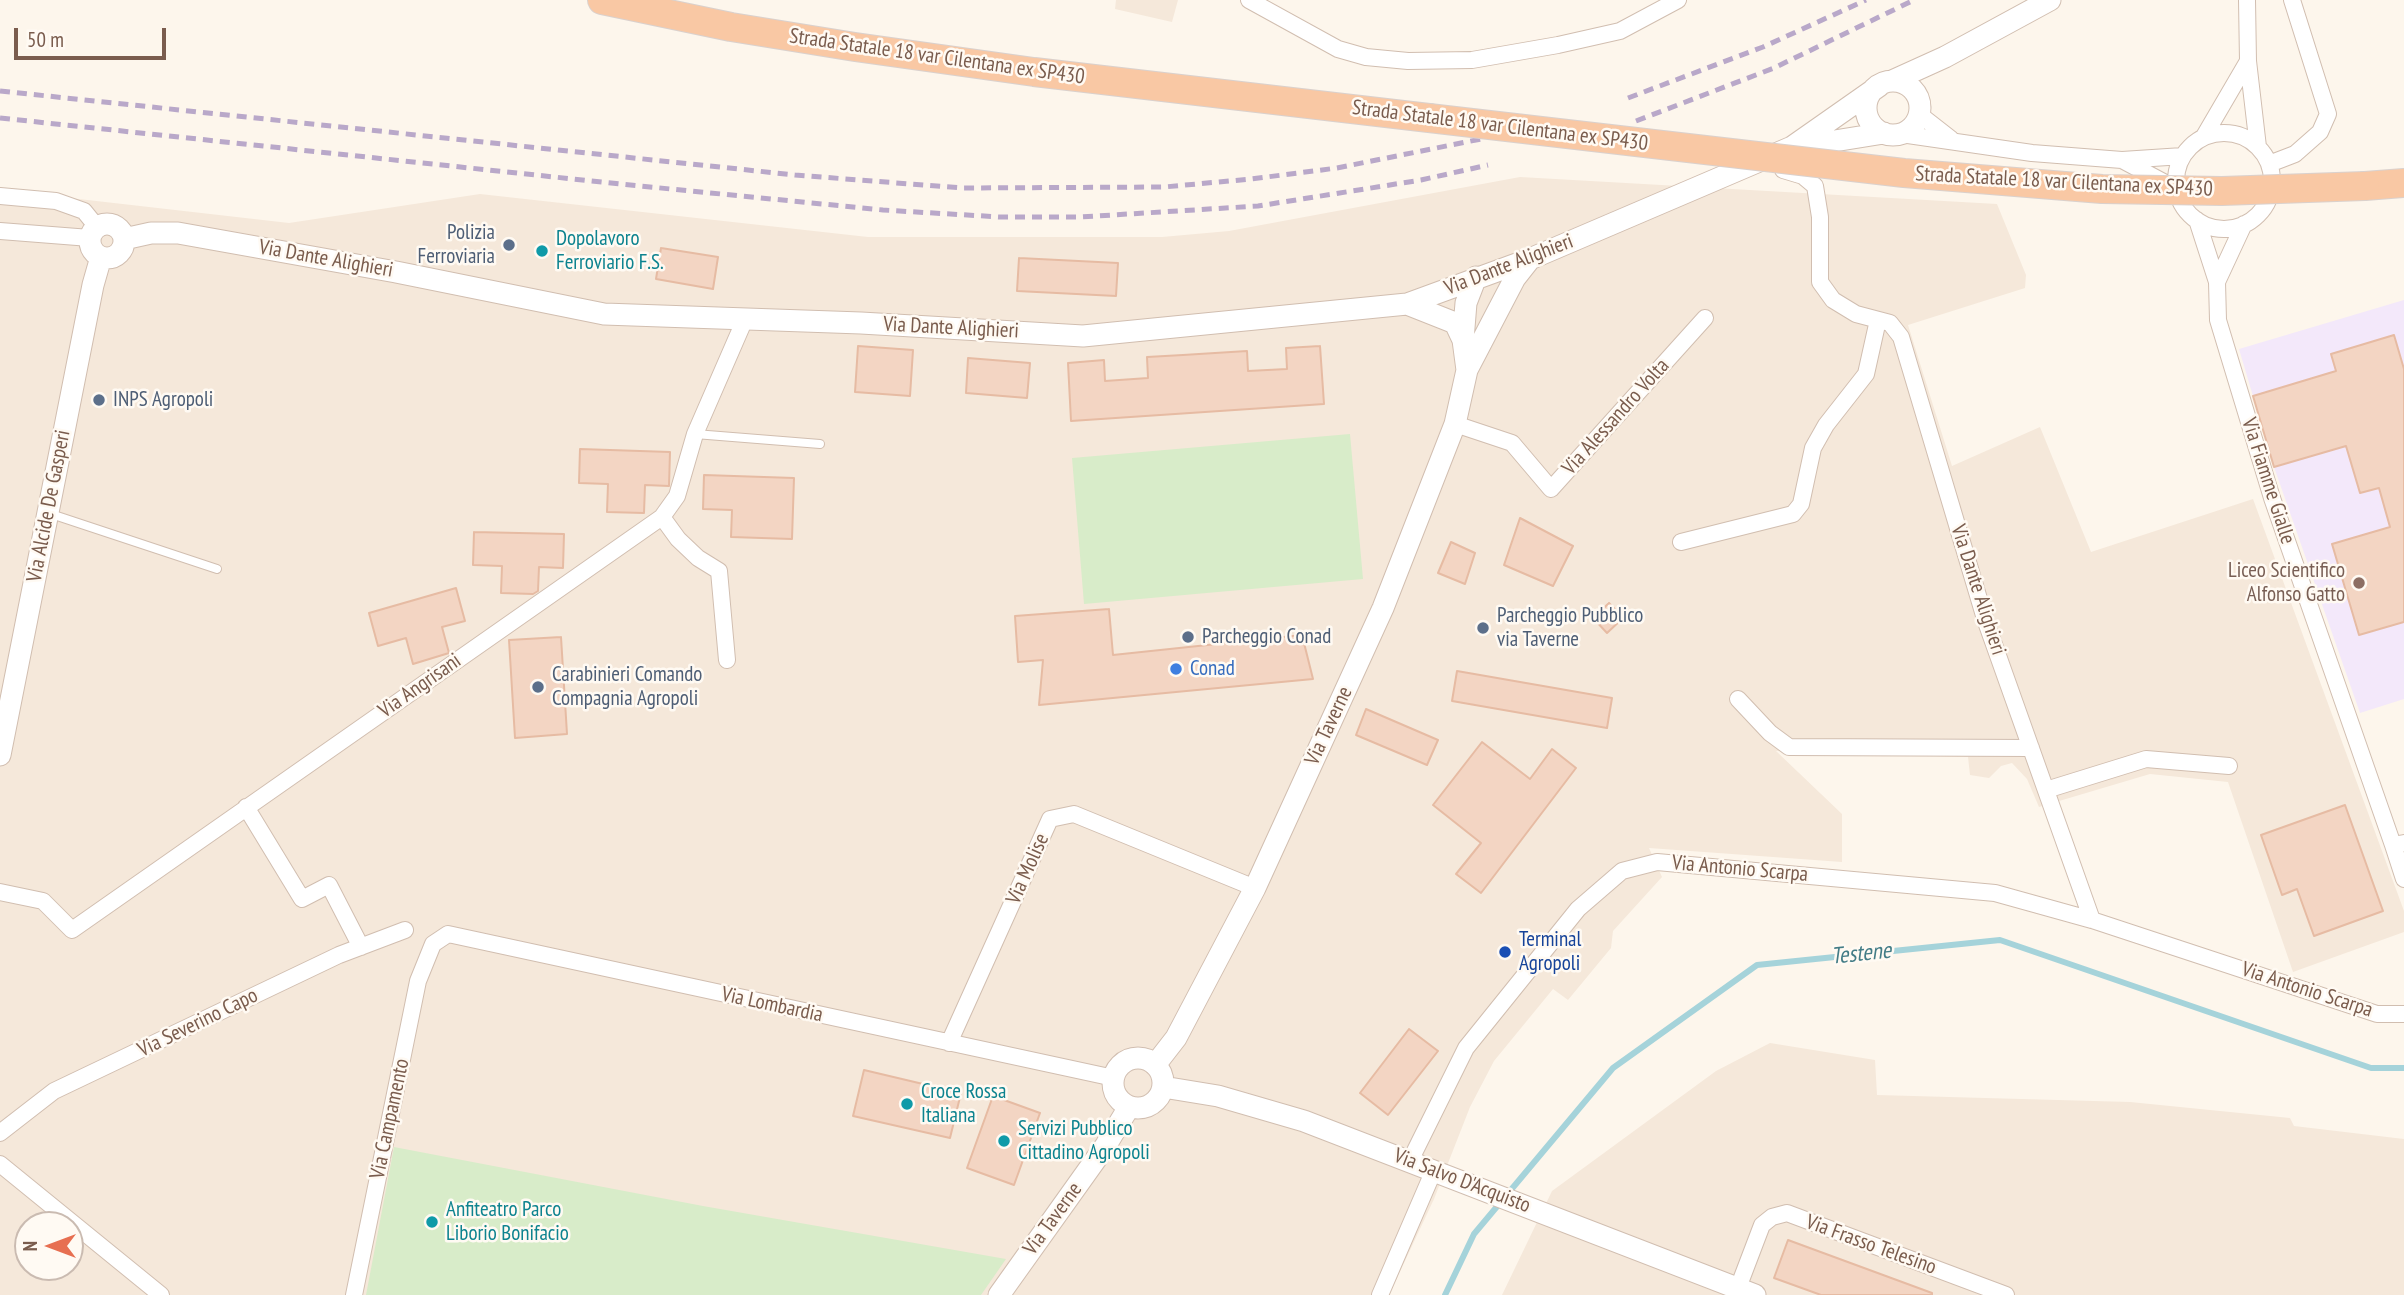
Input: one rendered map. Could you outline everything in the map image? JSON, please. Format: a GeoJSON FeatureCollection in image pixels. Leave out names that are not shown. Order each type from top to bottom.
{"type":"FeatureCollection","features":[{"type":"Feature","properties":{"kind":"highway","name":"Strada Statale 18 var Cilentana ex SP430"},"geometry":{"type":"LineString","coordinates":[[602,0],[731,27],[1034,72],[1904,173],[2102,189],[2222,191],[2404,183]]}},
{"type":"Feature","properties":{"kind":"street"},"geometry":{"type":"LineString","coordinates":[[1249,0],[1338,49],[1366,57],[1408,61],[1472,60],[1620,31],[1678,0]]}},
{"type":"Feature","properties":{"kind":"street"},"geometry":{"type":"LineString","coordinates":[[1792,147],[1885,84],[1945,57],[2050,0]]}},
{"type":"Feature","properties":{"kind":"street"},"geometry":{"type":"LineString","coordinates":[[2217,282],[2244,224],[2265,205],[2270,192],[2269,164],[2258,147],[2248,61],[2247,0]]}},
{"type":"Feature","properties":{"kind":"street"},"geometry":{"type":"LineString","coordinates":[[2269,164],[2295,154],[2320,132],[2328,114],[2291,0]]}},
{"type":"Feature","properties":{"kind":"street"},"geometry":{"type":"LineString","coordinates":[[1792,147],[1893,133],[1913,126],[1918,106],[1945,57]]}},
{"type":"Feature","properties":{"kind":"street"},"geometry":{"type":"LineString","coordinates":[[2244,224],[2228,229],[2212,228],[2197,220],[2181,202],[2177,189],[2178,167],[2183,156],[2203,138],[2248,61]]}},
{"type":"Feature","properties":{"kind":"street"},"geometry":{"type":"LineString","coordinates":[[1952,140],[1918,106],[1908,85],[1885,84],[1868,99],[1867,115],[1871,123],[1893,133],[2032,153],[2122,160],[2183,156]]}},
{"type":"Feature","properties":{"kind":"street"},"geometry":{"type":"LineString","coordinates":[[2203,138],[2232,133],[2258,147]]}},
{"type":"Feature","properties":{"kind":"street","name":"Via Dante Alighieri"},"geometry":{"type":"LineString","coordinates":[[124,239],[151,233],[178,233],[397,272],[604,314],[1083,337],[1407,304],[1530,259],[1792,147]]}},
{"type":"Feature","properties":{"kind":"street"},"geometry":{"type":"LineString","coordinates":[[2122,160],[2177,189]]}},
{"type":"Feature","properties":{"kind":"street","name":"Via Dante Alighieri"},"geometry":{"type":"LineString","coordinates":[[1757,162],[1803,176],[1815,186],[1820,217],[1820,282],[1833,300],[1856,314],[1889,323],[1901,337],[1985,619],[2046,790]]}},
{"type":"Feature","properties":{"kind":"street"},"geometry":{"type":"LineString","coordinates":[[0,196],[56,201],[84,211],[93,232],[93,251],[101,257],[117,254],[124,239],[114,225],[93,232],[0,231]]}},
{"type":"Feature","properties":{"kind":"street","name":"Via Fiamme Gialle"},"geometry":{"type":"LineString","coordinates":[[2197,220],[2217,282],[2218,320],[2272,498],[2398,844]]}},
{"type":"Feature","properties":{"kind":"street","name":"Via Alcide De Gasperi"},"geometry":{"type":"LineString","coordinates":[[0,755],[93,285],[101,257]]}},
{"type":"Feature","properties":{"kind":"street","name":"Via Taverne"},"geometry":{"type":"LineString","coordinates":[[1155,1065],[1176,1038],[1255,888],[1383,608],[1455,424],[1467,370],[1515,278],[1530,259]]}},
{"type":"Feature","properties":{"kind":"street"},"geometry":{"type":"LineString","coordinates":[[1476,277],[1489,302],[1489,331]]}},
{"type":"Feature","properties":{"kind":"street","name":"Via Taverne"},"geometry":{"type":"LineString","coordinates":[[1467,370],[1463,340],[1466,303],[1476,277]]}},
{"type":"Feature","properties":{"kind":"street"},"geometry":{"type":"LineString","coordinates":[[1407,304],[1455,323],[1463,340]]}},
{"type":"Feature","properties":{"kind":"street","name":"Via Alessandro Volta"},"geometry":{"type":"LineString","coordinates":[[1455,424],[1512,443],[1551,489],[1705,318]]}},
{"type":"Feature","properties":{"kind":"street","name":"Via Angrisani"},"geometry":{"type":"LineString","coordinates":[[0,892],[43,901],[72,930],[662,516],[677,496],[695,434],[745,319]]}},
{"type":"Feature","properties":{"kind":"street"},"geometry":{"type":"LineString","coordinates":[[1681,542],[1793,514],[1801,504],[1813,448],[1826,425],[1866,374],[1878,320]]}},
{"type":"Feature","properties":{"kind":"street"},"geometry":{"type":"LineString","coordinates":[[662,516],[678,539],[698,558],[719,571],[727,660]]}},
{"type":"Feature","properties":{"kind":"street"},"geometry":{"type":"LineString","coordinates":[[1738,699],[1770,733],[1789,747],[2031,748]]}},
{"type":"Feature","properties":{"kind":"street"},"geometry":{"type":"LineString","coordinates":[[2092,920],[2046,790],[2146,759],[2229,766]]}},
{"type":"Feature","properties":{"kind":"street"},"geometry":{"type":"LineString","coordinates":[[246,807],[302,899],[329,885],[361,947]]}},
{"type":"Feature","properties":{"kind":"street","name":"Via Molise"},"geometry":{"type":"LineString","coordinates":[[949,1043],[1050,819],[1074,814],[1255,888]]}},
{"type":"Feature","properties":{"kind":"street"},"geometry":{"type":"LineString","coordinates":[[2398,844],[2404,879]]}},
{"type":"Feature","properties":{"kind":"street","name":"Via Antonio Scarpa"},"geometry":{"type":"LineString","coordinates":[[1410,1161],[1466,1048],[1578,909],[1622,871],[1657,862],[1995,893],[2092,920],[2377,1014],[2404,1014]]}},
{"type":"Feature","properties":{"kind":"street","name":"Via Severino Capo"},"geometry":{"type":"LineString","coordinates":[[0,1133],[54,1091],[361,947],[405,930]]}},
{"type":"Feature","properties":{"kind":"street","name":"Via Lombardia"},"geometry":{"type":"LineString","coordinates":[[433,944],[448,934],[469,937],[1114,1078]]}},
{"type":"Feature","properties":{"kind":"street","name":"Via Campamento"},"geometry":{"type":"LineString","coordinates":[[354,1295],[418,981],[433,944]]}},
{"type":"Feature","properties":{"kind":"street"},"geometry":{"type":"LineString","coordinates":[[1142,1058],[1155,1065],[1160,1071],[1163,1087],[1151,1105],[1129,1107],[1115,1092],[1114,1078],[1127,1061],[1142,1058]]}},
{"type":"Feature","properties":{"kind":"street","name":"Via Salvo D'Acquisto"},"geometry":{"type":"LineString","coordinates":[[1163,1087],[1218,1096],[1304,1121],[1746,1292]]}},
{"type":"Feature","properties":{"kind":"street","name":"Via Taverne"},"geometry":{"type":"LineString","coordinates":[[999,1295],[1106,1145],[1129,1107]]}},
{"type":"Feature","properties":{"kind":"street"},"geometry":{"type":"LineString","coordinates":[[0,1164],[162,1295]]}},
{"type":"Feature","properties":{"kind":"street"},"geometry":{"type":"LineString","coordinates":[[1380,1295],[1438,1172]]}},
{"type":"Feature","properties":{"kind":"street","name":"Via Frasso Telesino"},"geometry":{"type":"LineString","coordinates":[[1746,1292],[1762,1226],[1772,1217],[1787,1213],[2006,1295]]}},
{"type":"Feature","properties":{"kind":"lane"},"geometry":{"type":"LineString","coordinates":[[695,434],[820,444]]}},
{"type":"Feature","properties":{"kind":"lane"},"geometry":{"type":"LineString","coordinates":[[48,513],[217,569]]}},
{"type":"Feature","properties":{"kind":"shaded area"},"geometry":{"type":"Polygon","coordinates":[[[1116,0],[1178,0],[1172,22],[1115,9],[1116,0]]]}},
{"type":"Feature","properties":{"kind":"shaded area"},"geometry":{"type":"Polygon","coordinates":[[[1520,177],[1997,204],[2026,275],[2025,288],[1908,325],[1952,466],[2040,427],[2091,552],[2253,499],[2404,911],[2404,932],[2293,972],[2228,782],[2150,774],[2039,807],[2027,779],[2012,763],[2001,766],[1989,778],[1970,775],[1968,757],[1776,751],[1842,814],[1842,862],[1649,848],[1662,877],[1613,931],[1611,948],[1568,1000],[1553,989],[1494,1061],[1470,1107],[1434,1199],[1389,1295],[0,1295],[0,190],[289,223],[480,194],[868,237],[1162,237],[1229,231],[1520,177]]]}},
{"type":"Feature","properties":{"kind":"shaded area","name":"Liceo Scientifico Alfonso Gatto"},"geometry":{"type":"Polygon","coordinates":[[[2404,300],[2404,699],[2360,713],[2274,467],[2239,349],[2404,300]]]}},
{"type":"Feature","properties":{"kind":"shaded area"},"geometry":{"type":"Polygon","coordinates":[[[1770,1043],[1875,1060],[1877,1095],[2130,1102],[2290,1118],[2294,1126],[2404,1139],[2404,1295],[1502,1295],[1552,1191],[1716,1071],[1770,1043]]]}},
{"type":"Feature","properties":{"kind":"green space"},"geometry":{"type":"Polygon","coordinates":[[[1350,434],[1363,579],[1084,604],[1072,458],[1350,434]]]}},
{"type":"Feature","properties":{"kind":"green space"},"geometry":{"type":"Polygon","coordinates":[[[394,1147],[703,1206],[1006,1259],[981,1295],[366,1295],[394,1147]]]}},
{"type":"Feature","properties":{"kind":"building"},"geometry":{"type":"Polygon","coordinates":[[[661,248],[718,257],[713,289],[656,279],[661,248]]]}},
{"type":"Feature","properties":{"kind":"building"},"geometry":{"type":"Polygon","coordinates":[[[1019,258],[1118,263],[1116,296],[1017,291],[1019,258]]]}},
{"type":"Feature","properties":{"kind":"building"},"geometry":{"type":"Polygon","coordinates":[[[2394,335],[2404,369],[2404,622],[2359,635],[2332,544],[2390,527],[2379,488],[2360,493],[2346,446],[2274,467],[2253,396],[2336,371],[2331,354],[2394,335]]]}},
{"type":"Feature","properties":{"kind":"building"},"geometry":{"type":"Polygon","coordinates":[[[858,346],[913,350],[910,396],[855,392],[858,346]]]}},
{"type":"Feature","properties":{"kind":"building"},"geometry":{"type":"Polygon","coordinates":[[[1320,346],[1324,404],[1071,421],[1068,363],[1104,360],[1105,381],[1148,378],[1147,357],[1247,351],[1248,371],[1287,369],[1286,348],[1320,346]]]}},
{"type":"Feature","properties":{"kind":"building"},"geometry":{"type":"Polygon","coordinates":[[[968,358],[1030,363],[1027,398],[966,393],[968,358]]]}},
{"type":"Feature","properties":{"kind":"building"},"geometry":{"type":"Polygon","coordinates":[[[580,449],[670,452],[669,486],[645,485],[644,513],[607,512],[608,484],[579,483],[580,449]]]}},
{"type":"Feature","properties":{"kind":"building"},"geometry":{"type":"Polygon","coordinates":[[[704,475],[794,478],[792,539],[731,537],[732,510],[703,509],[704,475]]]}},
{"type":"Feature","properties":{"kind":"building"},"geometry":{"type":"Polygon","coordinates":[[[1520,518],[1573,546],[1553,586],[1504,565],[1520,518]]]}},
{"type":"Feature","properties":{"kind":"building"},"geometry":{"type":"Polygon","coordinates":[[[474,532],[564,534],[563,568],[539,567],[538,591],[533,594],[501,593],[502,566],[473,565],[474,532]]]}},
{"type":"Feature","properties":{"kind":"building"},"geometry":{"type":"Polygon","coordinates":[[[1451,542],[1475,553],[1465,584],[1438,573],[1451,542]]]}},
{"type":"Feature","properties":{"kind":"building"},"geometry":{"type":"Polygon","coordinates":[[[456,588],[465,621],[442,627],[449,653],[413,664],[406,638],[378,646],[369,613],[456,588]]]}},
{"type":"Feature","properties":{"kind":"building"},"geometry":{"type":"Polygon","coordinates":[[[1609,603],[1623,618],[1607,633],[1593,618],[1609,603]]]}},
{"type":"Feature","properties":{"kind":"building","name":"Conad"},"geometry":{"type":"Polygon","coordinates":[[[1109,609],[1113,655],[1302,635],[1313,679],[1039,705],[1043,660],[1018,662],[1015,616],[1109,609]]]}},
{"type":"Feature","properties":{"kind":"building","name":"Carabinieri Comando Compagnia Agropoli"},"geometry":{"type":"Polygon","coordinates":[[[561,637],[567,734],[515,738],[509,640],[561,637]]]}},
{"type":"Feature","properties":{"kind":"building"},"geometry":{"type":"Polygon","coordinates":[[[1457,671],[1612,698],[1607,728],[1452,701],[1457,671]]]}},
{"type":"Feature","properties":{"kind":"building"},"geometry":{"type":"Polygon","coordinates":[[[1366,709],[1438,740],[1427,765],[1356,735],[1366,709]]]}},
{"type":"Feature","properties":{"kind":"building"},"geometry":{"type":"Polygon","coordinates":[[[1482,742],[1530,779],[1552,749],[1576,768],[1481,893],[1456,874],[1481,843],[1433,805],[1482,742]]]}},
{"type":"Feature","properties":{"kind":"building"},"geometry":{"type":"Polygon","coordinates":[[[2345,805],[2383,911],[2314,936],[2297,889],[2282,895],[2261,835],[2345,805]]]}},
{"type":"Feature","properties":{"kind":"building"},"geometry":{"type":"Polygon","coordinates":[[[1409,1029],[1438,1051],[1388,1115],[1360,1093],[1409,1029]]]}},
{"type":"Feature","properties":{"kind":"building","name":"Croce Rossa Italiana"},"geometry":{"type":"Polygon","coordinates":[[[864,1070],[961,1093],[950,1138],[853,1116],[864,1070]]]}},
{"type":"Feature","properties":{"kind":"building","name":"Servizi Pubblico Cittadino Agropoli"},"geometry":{"type":"Polygon","coordinates":[[[993,1096],[1040,1113],[1014,1185],[967,1168],[993,1096]]]}},
{"type":"Feature","properties":{"kind":"building"},"geometry":{"type":"Polygon","coordinates":[[[1788,1240],[1932,1295],[1821,1295],[1774,1278],[1788,1240]]]}},
{"type":"Feature","properties":{"kind":"waterway","name":"Testene"},"geometry":{"type":"LineString","coordinates":[[1445,1295],[1474,1234],[1613,1068],[1757,965],[2000,940],[2371,1068],[2404,1068]]}},
{"type":"Feature","properties":{"kind":"railway"},"geometry":{"type":"LineString","coordinates":[[1628,98],[1763,47],[1866,0]]}},
{"type":"Feature","properties":{"kind":"railway"},"geometry":{"type":"LineString","coordinates":[[1636,121],[1774,68],[1914,0]]}},
{"type":"Feature","properties":{"kind":"railway"},"geometry":{"type":"LineString","coordinates":[[0,91],[795,175],[962,188],[1164,187],[1251,179],[1337,168],[1481,139]]}},
{"type":"Feature","properties":{"kind":"railway"},"geometry":{"type":"LineString","coordinates":[[0,118],[620,184],[883,210],[1000,217],[1080,217],[1258,206],[1421,180],[1488,165]]}},
{"type":"Feature","properties":{"kind":"place","name":"Polizia Ferroviaria"},"geometry":{"type":"Point","coordinates":[509,245]}},
{"type":"Feature","properties":{"kind":"place","name":"Dopolavoro Ferroviario F.S."},"geometry":{"type":"Point","coordinates":[542,251]}},
{"type":"Feature","properties":{"kind":"place","name":"INPS Agropoli"},"geometry":{"type":"Point","coordinates":[99,400]}},
{"type":"Feature","properties":{"kind":"place","name":"Liceo Scientifico Alfonso Gatto"},"geometry":{"type":"Point","coordinates":[2359,583]}},
{"type":"Feature","properties":{"kind":"place","name":"Parcheggio Pubblico via Taverne"},"geometry":{"type":"Point","coordinates":[1483,628]}},
{"type":"Feature","properties":{"kind":"place","name":"Parcheggio Conad"},"geometry":{"type":"Point","coordinates":[1188,637]}},
{"type":"Feature","properties":{"kind":"place","name":"Conad"},"geometry":{"type":"Point","coordinates":[1176,669]}},
{"type":"Feature","properties":{"kind":"place","name":"Carabinieri Comando Compagnia Agropoli"},"geometry":{"type":"Point","coordinates":[538,687]}},
{"type":"Feature","properties":{"kind":"place","name":"Terminal Agropoli"},"geometry":{"type":"Point","coordinates":[1505,952]}},
{"type":"Feature","properties":{"kind":"place","name":"Croce Rossa Italiana"},"geometry":{"type":"Point","coordinates":[907,1104]}},
{"type":"Feature","properties":{"kind":"place","name":"Servizi Pubblico Cittadino Agropoli"},"geometry":{"type":"Point","coordinates":[1004,1141]}},
{"type":"Feature","properties":{"kind":"place","name":"Anfiteatro Parco Liborio Bonifacio"},"geometry":{"type":"Point","coordinates":[432,1222]}}]}
